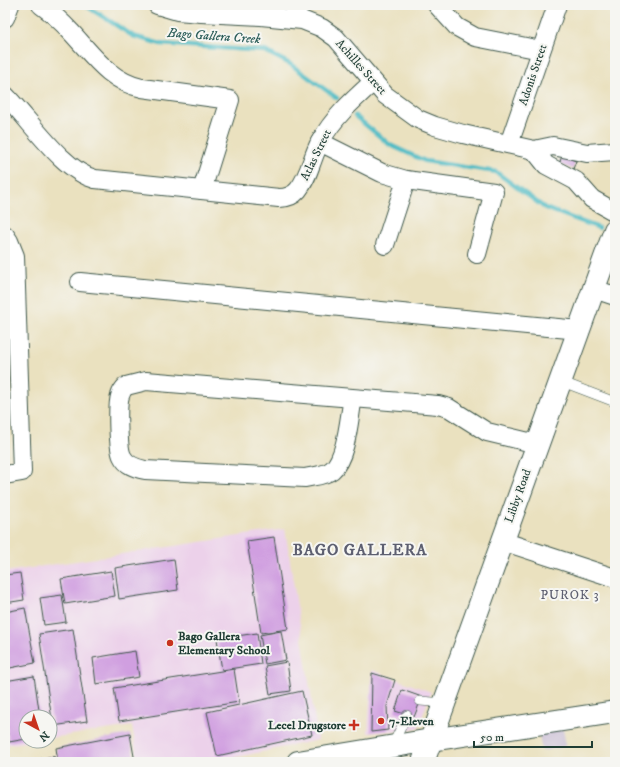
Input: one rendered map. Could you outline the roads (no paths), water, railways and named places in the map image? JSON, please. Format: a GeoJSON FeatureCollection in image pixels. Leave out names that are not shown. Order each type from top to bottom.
{"type":"FeatureCollection","features":[{"type":"Feature","properties":{"kind":"main road","name":"Libby Road"},"geometry":{"type":"LineString","coordinates":[[423,762],[615,230]]}},
{"type":"Feature","properties":{"kind":"main road"},"geometry":{"type":"LineString","coordinates":[[298,762],[615,712]]}},
{"type":"Feature","properties":{"kind":"street"},"geometry":{"type":"LineString","coordinates":[[5,18],[10,5]]}},
{"type":"Feature","properties":{"kind":"street"},"geometry":{"type":"LineString","coordinates":[[5,95],[68,164],[86,177],[202,190],[230,100],[130,86],[109,73],[64,25],[41,5]]}},
{"type":"Feature","properties":{"kind":"street","name":"Achilles Street"},"geometry":{"type":"LineString","coordinates":[[157,5],[177,11],[195,13],[261,16],[302,20],[322,28],[336,38],[385,95],[418,119],[463,134],[534,150],[560,146],[587,154],[615,151]]}},
{"type":"Feature","properties":{"kind":"street","name":"Adonis Street"},"geometry":{"type":"LineString","coordinates":[[509,144],[557,5]]}},
{"type":"Feature","properties":{"kind":"street"},"geometry":{"type":"LineString","coordinates":[[444,8],[457,27],[475,37],[542,50]]}},
{"type":"Feature","properties":{"kind":"street","name":"Atlas Street"},"geometry":{"type":"LineString","coordinates":[[202,190],[288,198],[294,194],[303,182],[320,142],[339,115],[373,82]]}},
{"type":"Feature","properties":{"kind":"street"},"geometry":{"type":"LineString","coordinates":[[320,142],[361,164],[382,173],[406,180],[494,192],[477,254]]}},
{"type":"Feature","properties":{"kind":"street"},"geometry":{"type":"LineString","coordinates":[[534,150],[551,169],[576,181],[592,199],[615,212]]}},
{"type":"Feature","properties":{"kind":"street"},"geometry":{"type":"LineString","coordinates":[[576,181],[587,154]]}},
{"type":"Feature","properties":{"kind":"street"},"geometry":{"type":"LineString","coordinates":[[385,245],[406,180]]}},
{"type":"Feature","properties":{"kind":"street"},"geometry":{"type":"LineString","coordinates":[[5,235],[15,256],[22,472],[5,475]]}},
{"type":"Feature","properties":{"kind":"street"},"geometry":{"type":"LineString","coordinates":[[80,282],[579,330]]}},
{"type":"Feature","properties":{"kind":"street"},"geometry":{"type":"LineString","coordinates":[[594,289],[615,296]]}},
{"type":"Feature","properties":{"kind":"street"},"geometry":{"type":"LineString","coordinates":[[353,398],[340,461],[331,470],[321,475],[305,478],[145,470],[131,465],[122,455],[119,443],[119,398],[126,386],[146,381],[353,398],[438,405],[448,408],[487,432],[537,444]]}},
{"type":"Feature","properties":{"kind":"street"},"geometry":{"type":"LineString","coordinates":[[502,541],[615,578]]}},
{"type":"Feature","properties":{"kind":"lane"},"geometry":{"type":"LineString","coordinates":[[560,381],[615,402]]}},
{"type":"Feature","properties":{"kind":"lane"},"geometry":{"type":"LineString","coordinates":[[420,701],[445,703]]}},
{"type":"Feature","properties":{"kind":"lane"},"geometry":{"type":"LineString","coordinates":[[392,746],[407,715]]}},
{"type":"Feature","properties":{"kind":"waterway","name":"Bago Gallera Creek"},"geometry":{"type":"LineString","coordinates":[[85,5],[133,36],[161,44],[265,51],[290,64],[337,98]]}},
{"type":"Feature","properties":{"kind":"waterway","name":"Bago Gallera Creek"},"geometry":{"type":"LineString","coordinates":[[355,116],[390,145],[425,161],[496,172],[545,208],[599,228]]}},
{"type":"Feature","properties":{"kind":"place","name":"Bago Gallera Elementary School"},"geometry":{"type":"Point","coordinates":[170,643]}},
{"type":"Feature","properties":{"kind":"place","name":"7-Eleven"},"geometry":{"type":"Point","coordinates":[381,721]}},
{"type":"Feature","properties":{"kind":"place","name":"Lecel Drugstore"},"geometry":{"type":"Point","coordinates":[354,725]}},
{"type":"Feature","properties":{"kind":"district","name":"BAGO GALLERA"},"geometry":{"type":"Point","coordinates":[360,550]}},
{"type":"Feature","properties":{"kind":"district","name":"PUROK 3"},"geometry":{"type":"Point","coordinates":[570,595]}}]}
